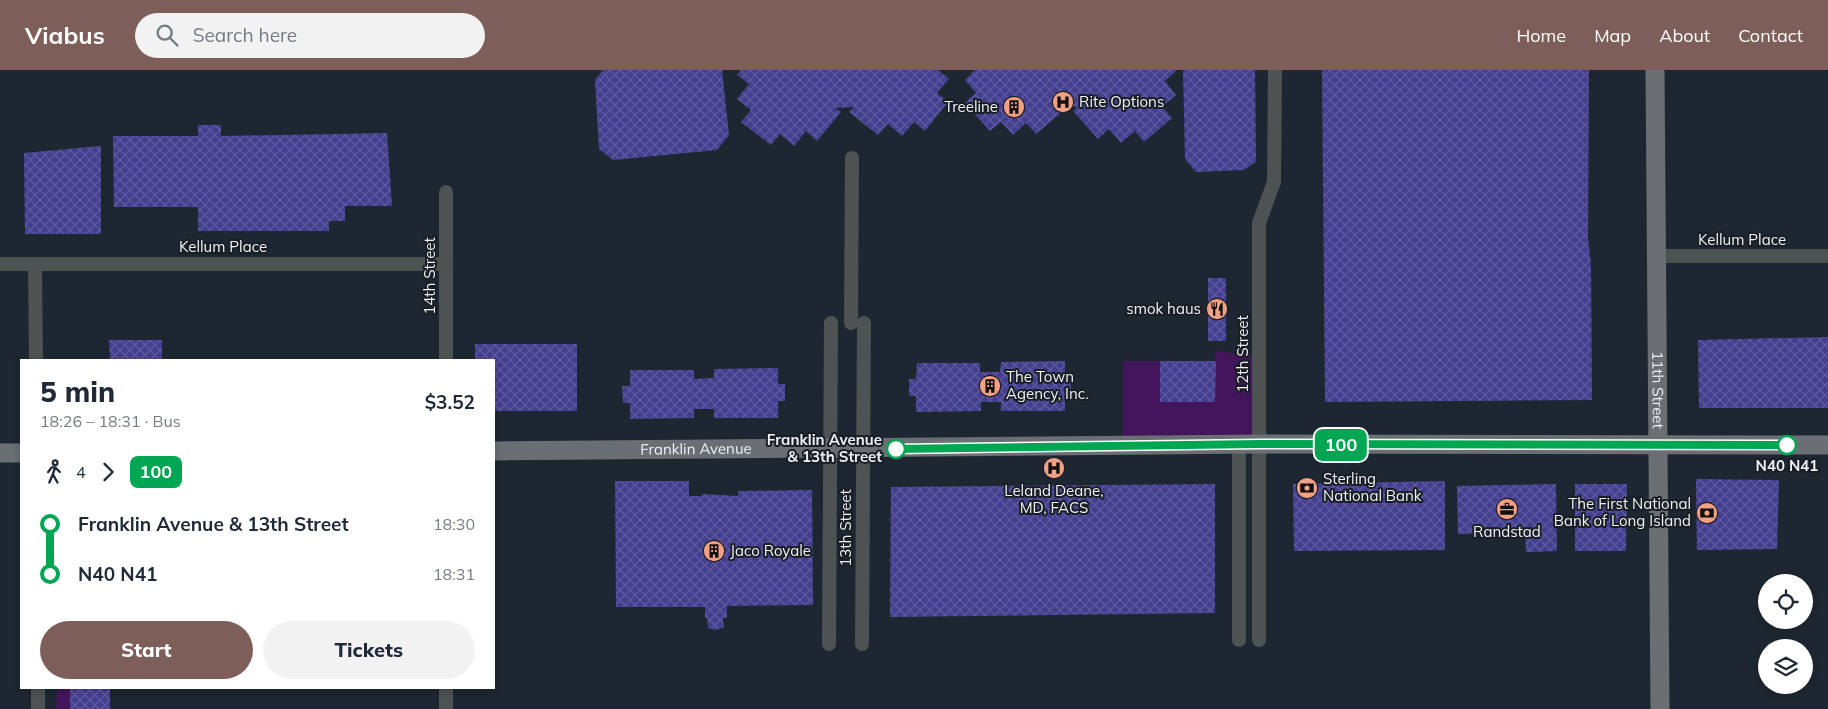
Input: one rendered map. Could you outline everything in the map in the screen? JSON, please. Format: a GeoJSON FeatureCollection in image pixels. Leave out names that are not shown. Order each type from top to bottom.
{"type":"FeatureCollection","features":[{"type":"Feature","properties":{"kind":"main road","name":"11th Street"},"geometry":{"type":"LineString","coordinates":[[1655,70],[1660,709]]}},
{"type":"Feature","properties":{"kind":"main road","name":"Franklin Avenue"},"geometry":{"type":"LineString","coordinates":[[495,451],[1260,444],[1828,445]]}},
{"type":"Feature","properties":{"kind":"main road"},"geometry":{"type":"LineString","coordinates":[[0,453],[20,452]]}},
{"type":"Feature","properties":{"kind":"street","name":"12th Street"},"geometry":{"type":"LineString","coordinates":[[1259,640],[1259,224],[1274,182],[1275,70]]}},
{"type":"Feature","properties":{"kind":"street","name":"13th Street"},"geometry":{"type":"LineString","coordinates":[[852,158],[863,449],[862,644]]}},
{"type":"Feature","properties":{"kind":"street","name":"14th Street"},"geometry":{"type":"LineString","coordinates":[[446,192],[446,359]]}},
{"type":"Feature","properties":{"kind":"street","name":"Kellum Place"},"geometry":{"type":"LineString","coordinates":[[1657,256],[1828,256]]}},
{"type":"Feature","properties":{"kind":"street","name":"Kellum Place"},"geometry":{"type":"LineString","coordinates":[[0,264],[446,264]]}},
{"type":"Feature","properties":{"kind":"street"},"geometry":{"type":"LineString","coordinates":[[35,264],[36,359]]}},
{"type":"Feature","properties":{"kind":"street"},"geometry":{"type":"LineString","coordinates":[[829,644],[831,323]]}},
{"type":"Feature","properties":{"kind":"street"},"geometry":{"type":"LineString","coordinates":[[1239,445],[1239,640]]}},
{"type":"Feature","properties":{"kind":"street"},"geometry":{"type":"LineString","coordinates":[[38,689],[38,709]]}},
{"type":"Feature","properties":{"kind":"street"},"geometry":{"type":"LineString","coordinates":[[446,689],[446,709]]}},
{"type":"Feature","properties":{"kind":"shaded area"},"geometry":{"type":"Polygon","coordinates":[[[0,70],[1828,70],[1828,709],[0,709],[0,70]]]}},
{"type":"Feature","properties":{"kind":"shaded area"},"geometry":{"type":"Polygon","coordinates":[[[1215,350],[1259,359],[1260,444],[1123,446],[1123,361],[1160,361],[1161,402],[1215,399],[1215,350]]]}},
{"type":"Feature","properties":{"kind":"shaded area"},"geometry":{"type":"Polygon","coordinates":[[[57,689],[72,689],[72,709],[56,709],[57,689]]]}},
{"type":"Feature","properties":{"kind":"building"},"geometry":{"type":"Polygon","coordinates":[[[603,70],[722,70],[729,135],[717,150],[613,160],[599,149],[595,80],[603,70]]]}},
{"type":"Feature","properties":{"kind":"building"},"geometry":{"type":"Polygon","coordinates":[[[741,70],[938,70],[949,79],[937,93],[948,102],[925,131],[914,122],[902,136],[888,124],[878,135],[849,112],[854,107],[835,108],[841,112],[817,141],[806,131],[794,146],[780,134],[771,145],[741,122],[751,110],[737,99],[749,84],[737,75],[741,70]]]}},
{"type":"Feature","properties":{"kind":"building","name":"Treeline"},"geometry":{"type":"Polygon","coordinates":[[[975,70],[1175,70],[1165,81],[1176,95],[1162,107],[1172,118],[1144,142],[1135,131],[1121,143],[1109,129],[1098,139],[1073,111],[1078,107],[1060,105],[1064,110],[1036,134],[1026,123],[1013,135],[1001,122],[990,131],[965,103],[976,93],[965,80],[975,70]]]}},
{"type":"Feature","properties":{"kind":"building"},"geometry":{"type":"Polygon","coordinates":[[[1183,70],[1255,70],[1256,162],[1244,170],[1196,172],[1185,159],[1183,70]]]}},
{"type":"Feature","properties":{"kind":"building"},"geometry":{"type":"Polygon","coordinates":[[[1322,70],[1589,70],[1588,238],[1591,265],[1592,400],[1325,402],[1322,70]]]}},
{"type":"Feature","properties":{"kind":"building"},"geometry":{"type":"Polygon","coordinates":[[[198,125],[221,125],[221,136],[387,133],[392,206],[345,206],[345,221],[329,221],[329,231],[198,231],[198,207],[114,207],[113,136],[198,136],[198,125]]]}},
{"type":"Feature","properties":{"kind":"building"},"geometry":{"type":"Polygon","coordinates":[[[101,146],[101,234],[25,234],[24,153],[101,146]]]}},
{"type":"Feature","properties":{"kind":"building","name":"smok haus"},"geometry":{"type":"Polygon","coordinates":[[[1208,278],[1226,278],[1226,341],[1208,341],[1208,278]]]}},
{"type":"Feature","properties":{"kind":"building"},"geometry":{"type":"Polygon","coordinates":[[[1828,337],[1828,408],[1699,408],[1698,340],[1828,337]]]}},
{"type":"Feature","properties":{"kind":"building"},"geometry":{"type":"Polygon","coordinates":[[[109,340],[162,340],[162,359],[110,359],[109,340]]]}},
{"type":"Feature","properties":{"kind":"building"},"geometry":{"type":"Polygon","coordinates":[[[475,344],[577,344],[577,411],[495,411],[495,359],[475,359],[475,344]]]}},
{"type":"Feature","properties":{"kind":"building","name":"The Town Agency, Inc."},"geometry":{"type":"Polygon","coordinates":[[[1065,361],[1065,377],[1071,377],[1071,394],[1065,394],[1065,411],[1001,411],[1001,402],[981,402],[981,411],[916,412],[916,396],[909,396],[909,379],[916,379],[917,363],[980,363],[980,372],[1000,372],[1001,362],[1065,361]]]}},
{"type":"Feature","properties":{"kind":"building"},"geometry":{"type":"Polygon","coordinates":[[[1160,361],[1216,361],[1215,402],[1160,402],[1160,361]]]}},
{"type":"Feature","properties":{"kind":"building"},"geometry":{"type":"Polygon","coordinates":[[[778,368],[778,384],[785,384],[785,401],[778,401],[778,418],[714,418],[714,409],[694,409],[694,418],[630,419],[630,403],[623,403],[622,386],[630,386],[630,370],[694,370],[694,379],[714,378],[714,369],[778,368]]]}},
{"type":"Feature","properties":{"kind":"building"},"geometry":{"type":"Polygon","coordinates":[[[1696,479],[1779,480],[1777,549],[1697,550],[1696,479]]]}},
{"type":"Feature","properties":{"kind":"building","name":"Jaco Royale"},"geometry":{"type":"Polygon","coordinates":[[[615,481],[689,481],[689,496],[702,496],[702,494],[738,496],[738,491],[812,490],[813,605],[727,606],[727,618],[723,618],[724,627],[716,630],[708,628],[707,618],[705,618],[705,607],[616,607],[615,481]]]}},
{"type":"Feature","properties":{"kind":"building"},"geometry":{"type":"Polygon","coordinates":[[[1445,481],[1445,550],[1294,551],[1293,484],[1445,481]]]}},
{"type":"Feature","properties":{"kind":"building"},"geometry":{"type":"Polygon","coordinates":[[[1215,484],[1215,613],[890,617],[891,487],[1215,484]]]}},
{"type":"Feature","properties":{"kind":"building","name":"Randstad"},"geometry":{"type":"Polygon","coordinates":[[[1556,484],[1557,551],[1526,552],[1525,532],[1458,534],[1457,486],[1556,484]]]}},
{"type":"Feature","properties":{"kind":"building"},"geometry":{"type":"Polygon","coordinates":[[[1575,484],[1627,484],[1626,551],[1575,551],[1575,484]]]}},
{"type":"Feature","properties":{"kind":"building"},"geometry":{"type":"Polygon","coordinates":[[[70,689],[110,689],[110,709],[70,709],[70,689]]]}},
{"type":"Feature","properties":{"kind":"bus line","name":"100"},"geometry":{"type":"LineString","coordinates":[[896,449],[1260,444],[1787,445]]}},
{"type":"Feature","properties":{"kind":"place","name":"Rite Options"},"geometry":{"type":"Point","coordinates":[1063,102]}},
{"type":"Feature","properties":{"kind":"place","name":"Treeline"},"geometry":{"type":"Point","coordinates":[1014,107]}},
{"type":"Feature","properties":{"kind":"place","name":"smok haus"},"geometry":{"type":"Point","coordinates":[1217,309]}},
{"type":"Feature","properties":{"kind":"place","name":"The Town Agency, Inc."},"geometry":{"type":"Point","coordinates":[990,386]}},
{"type":"Feature","properties":{"kind":"place","name":"N40 N41"},"geometry":{"type":"Point","coordinates":[1787,445]}},
{"type":"Feature","properties":{"kind":"place","name":"Franklin Avenue & 13th Street"},"geometry":{"type":"Point","coordinates":[896,449]}},
{"type":"Feature","properties":{"kind":"place","name":"Leland Deane, MD, FACS"},"geometry":{"type":"Point","coordinates":[1054,468]}},
{"type":"Feature","properties":{"kind":"place","name":"Sterling National Bank"},"geometry":{"type":"Point","coordinates":[1307,488]}},
{"type":"Feature","properties":{"kind":"place","name":"Randstad"},"geometry":{"type":"Point","coordinates":[1507,509]}},
{"type":"Feature","properties":{"kind":"place","name":"The First National Bank of Long Island"},"geometry":{"type":"Point","coordinates":[1707,513]}},
{"type":"Feature","properties":{"kind":"place","name":"Jaco Royale"},"geometry":{"type":"Point","coordinates":[714,551]}}]}
